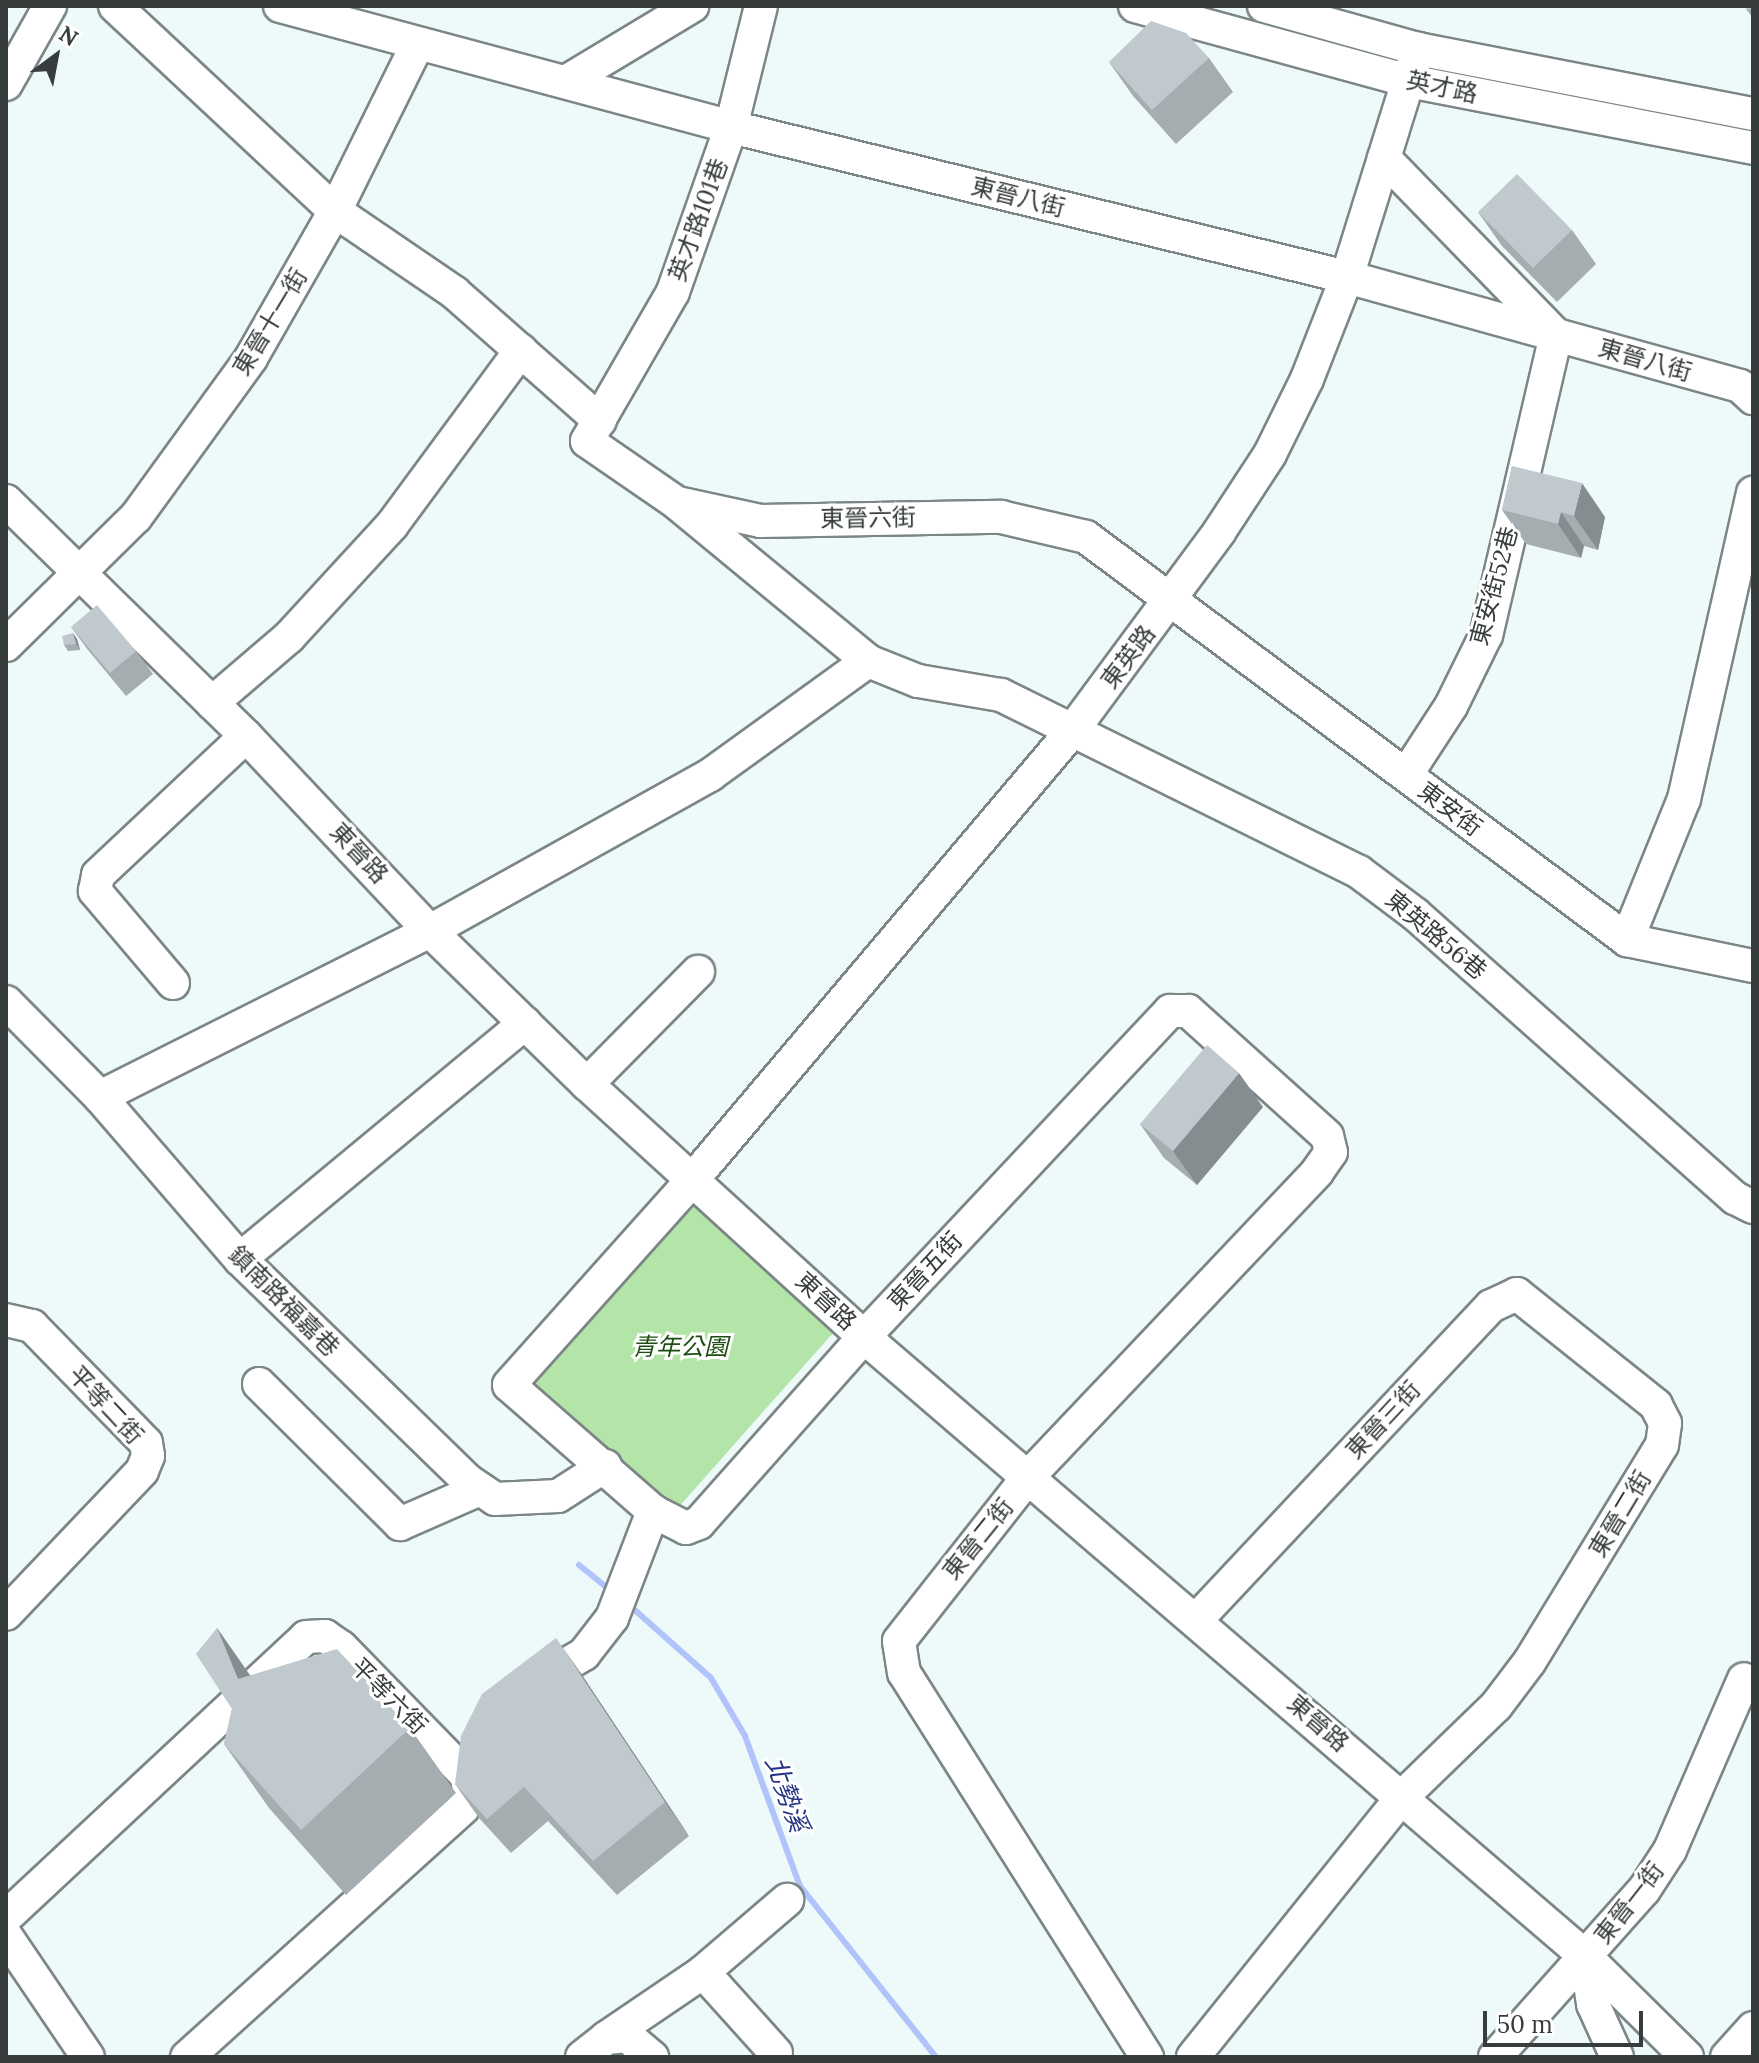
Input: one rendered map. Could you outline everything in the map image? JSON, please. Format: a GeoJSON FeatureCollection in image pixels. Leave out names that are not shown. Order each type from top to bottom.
{"type":"FeatureCollection","features":[{"type":"Feature","properties":{"kind":"street"},"geometry":{"type":"LineString","coordinates":[[6,84],[50,6]]}},
{"type":"Feature","properties":{"kind":"street"},"geometry":{"type":"LineString","coordinates":[[115,6],[335,211],[455,293],[600,421]]}},
{"type":"Feature","properties":{"kind":"street","name":"東晉八街"},"geometry":{"type":"LineString","coordinates":[[280,6],[417,45],[569,80],[731,127],[1347,277],[1740,386],[1753,398]]}},
{"type":"Feature","properties":{"kind":"street"},"geometry":{"type":"LineString","coordinates":[[569,80],[692,6]]}},
{"type":"Feature","properties":{"kind":"street","name":"英才路101巷"},"geometry":{"type":"LineString","coordinates":[[600,421],[673,292],[731,127],[761,6]]}},
{"type":"Feature","properties":{"kind":"street","name":"英才路"},"geometry":{"type":"LineString","coordinates":[[1135,6],[1409,81],[1753,148]]}},
{"type":"Feature","properties":{"kind":"street","name":"英才路"},"geometry":{"type":"LineString","coordinates":[[1264,6],[1418,49],[1753,114]]}},
{"type":"Feature","properties":{"kind":"street","name":"東晉十一街"},"geometry":{"type":"LineString","coordinates":[[82,572],[172,472],[251,358],[335,211],[417,45]]}},
{"type":"Feature","properties":{"kind":"street","name":"東英路"},"geometry":{"type":"LineString","coordinates":[[509,1385],[693,1179],[1072,731],[1171,600],[1270,454],[1307,379],[1347,277],[1418,49]]}},
{"type":"Feature","properties":{"kind":"street"},"geometry":{"type":"LineString","coordinates":[[1384,158],[1556,335]]}},
{"type":"Feature","properties":{"kind":"street","name":"東安街52巷"},"geometry":{"type":"LineString","coordinates":[[1406,775],[1451,706],[1486,635],[1556,335]]}},
{"type":"Feature","properties":{"kind":"street"},"geometry":{"type":"LineString","coordinates":[[212,703],[289,637],[392,525],[521,350]]}},
{"type":"Feature","properties":{"kind":"street","name":"東晉六街"},"geometry":{"type":"LineString","coordinates":[[600,421],[587,441],[677,503],[760,521],[1001,517],[1086,537],[1171,600]]}},
{"type":"Feature","properties":{"kind":"street"},"geometry":{"type":"LineString","coordinates":[[1627,940],[1684,799],[1753,493]]}},
{"type":"Feature","properties":{"kind":"street","name":"東晉路"},"geometry":{"type":"LineString","coordinates":[[6,501],[82,572],[246,736],[430,931],[587,1084],[864,1337],[1403,1796],[1586,1957],[1687,2057]]}},
{"type":"Feature","properties":{"kind":"street","name":"東英路56巷"},"geometry":{"type":"LineString","coordinates":[[677,503],[868,661],[918,681],[1001,695],[1359,872],[1415,914],[1735,1198],[1753,1207]]}},
{"type":"Feature","properties":{"kind":"street"},"geometry":{"type":"LineString","coordinates":[[6,645],[82,572]]}},
{"type":"Feature","properties":{"kind":"street","name":"東安街"},"geometry":{"type":"LineString","coordinates":[[1171,600],[1627,940],[1753,966]]}},
{"type":"Feature","properties":{"kind":"street"},"geometry":{"type":"LineString","coordinates":[[100,1097],[430,931],[710,775],[868,661]]}},
{"type":"Feature","properties":{"kind":"street"},"geometry":{"type":"LineString","coordinates":[[173,983],[95,891],[98,875],[246,736]]}},
{"type":"Feature","properties":{"kind":"street"},"geometry":{"type":"LineString","coordinates":[[587,1084],[698,972]]}},
{"type":"Feature","properties":{"kind":"street","name":"鎮南路福嘉巷"},"geometry":{"type":"LineString","coordinates":[[6,1002],[100,1097],[240,1259],[480,1489]]}},
{"type":"Feature","properties":{"kind":"street","name":"東晉五街"},"geometry":{"type":"LineString","coordinates":[[509,1385],[653,1511],[686,1528],[699,1523],[864,1337],[1170,1011],[1188,1011],[1272,1085]]}},
{"type":"Feature","properties":{"kind":"street"},"geometry":{"type":"LineString","coordinates":[[240,1259],[525,1023]]}},
{"type":"Feature","properties":{"kind":"street","name":"東晉二街"},"geometry":{"type":"LineString","coordinates":[[1147,2057],[904,1673],[899,1641],[912,1620],[1028,1477],[1331,1152],[1327,1136],[1272,1085]]}},
{"type":"Feature","properties":{"kind":"street","name":"東晉三街"},"geometry":{"type":"LineString","coordinates":[[1196,1620],[1491,1306],[1517,1294],[1586,1348]]}},
{"type":"Feature","properties":{"kind":"street","name":"平等二街"},"geometry":{"type":"LineString","coordinates":[[6,1320],[32,1326],[146,1443],[148,1456],[142,1471],[6,1614]]}},
{"type":"Feature","properties":{"kind":"street","name":"東晉二街"},"geometry":{"type":"LineString","coordinates":[[1193,2057],[1403,1796],[1496,1706],[1530,1661],[1662,1445],[1665,1423],[1656,1405],[1586,1348]]}},
{"type":"Feature","properties":{"kind":"street"},"geometry":{"type":"LineString","coordinates":[[259,1384],[400,1524],[480,1489],[495,1499],[558,1496],[605,1466]]}},
{"type":"Feature","properties":{"kind":"street"},"geometry":{"type":"LineString","coordinates":[[517,1701],[537,1681],[584,1654],[612,1618],[653,1511]]}},
{"type":"Feature","properties":{"kind":"street","name":"平等六街"},"geometry":{"type":"LineString","coordinates":[[6,1917],[306,1637],[325,1636],[341,1647],[474,1762],[470,1792],[463,1808],[187,2057]]}},
{"type":"Feature","properties":{"kind":"street","name":"東晉一街"},"geometry":{"type":"LineString","coordinates":[[1495,2057],[1644,1890],[1670,1850],[1744,1679]]}},
{"type":"Feature","properties":{"kind":"street"},"geometry":{"type":"LineString","coordinates":[[594,2048],[703,1972],[787,1900]]}},
{"type":"Feature","properties":{"kind":"street"},"geometry":{"type":"LineString","coordinates":[[6,1936],[88,2057]]}},
{"type":"Feature","properties":{"kind":"street"},"geometry":{"type":"LineString","coordinates":[[1586,1957],[1593,2004],[1617,2057]]}},
{"type":"Feature","properties":{"kind":"street"},"geometry":{"type":"LineString","coordinates":[[703,1972],[776,2053]]}},
{"type":"Feature","properties":{"kind":"street"},"geometry":{"type":"LineString","coordinates":[[1727,2057],[1753,2028]]}},
{"type":"Feature","properties":{"kind":"street"},"geometry":{"type":"LineString","coordinates":[[594,2048],[627,2036],[652,2057]]}},
{"type":"Feature","properties":{"kind":"green space","name":"青年公園"},"geometry":{"type":"Polygon","coordinates":[[[684,1184],[842,1323],[676,1510],[518,1371],[684,1184]]]}},
{"type":"Feature","properties":{"kind":"building"},"geometry":{"type":"Polygon","coordinates":[[[1151,21],[1186,33],[1209,58],[1152,110],[1109,62],[1151,21]]]}},
{"type":"Feature","properties":{"kind":"building"},"geometry":{"type":"Polygon","coordinates":[[[1517,174],[1572,230],[1533,268],[1478,212],[1517,174]]]}},
{"type":"Feature","properties":{"kind":"building"},"geometry":{"type":"Polygon","coordinates":[[[1512,466],[1582,483],[1574,516],[1561,512],[1558,524],[1502,510],[1512,466]]]}},
{"type":"Feature","properties":{"kind":"building"},"geometry":{"type":"Polygon","coordinates":[[[97,605],[136,651],[110,673],[71,627],[97,605]]]}},
{"type":"Feature","properties":{"kind":"building"},"geometry":{"type":"Polygon","coordinates":[[[73,633],[76,644],[64,645],[62,636],[73,633]]]}},
{"type":"Feature","properties":{"kind":"building"},"geometry":{"type":"Polygon","coordinates":[[[1207,1045],[1239,1073],[1173,1151],[1140,1124],[1207,1045]]]}},
{"type":"Feature","properties":{"kind":"building"},"geometry":{"type":"Polygon","coordinates":[[[217,1628],[238,1679],[337,1649],[410,1728],[301,1830],[224,1744],[232,1709],[196,1654],[217,1628]]]}},
{"type":"Feature","properties":{"kind":"building"},"geometry":{"type":"Polygon","coordinates":[[[556,1638],[665,1802],[593,1861],[524,1787],[487,1819],[455,1784],[461,1736],[482,1694],[556,1638]]]}},
{"type":"Feature","properties":{"kind":"waterway","name":"北勢溪"},"geometry":{"type":"LineString","coordinates":[[579,1565],[610,1590]]}},
{"type":"Feature","properties":{"kind":"waterway","name":"北勢溪"},"geometry":{"type":"LineString","coordinates":[[628,1604],[711,1678],[745,1736],[800,1886],[936,2057]]}}]}
